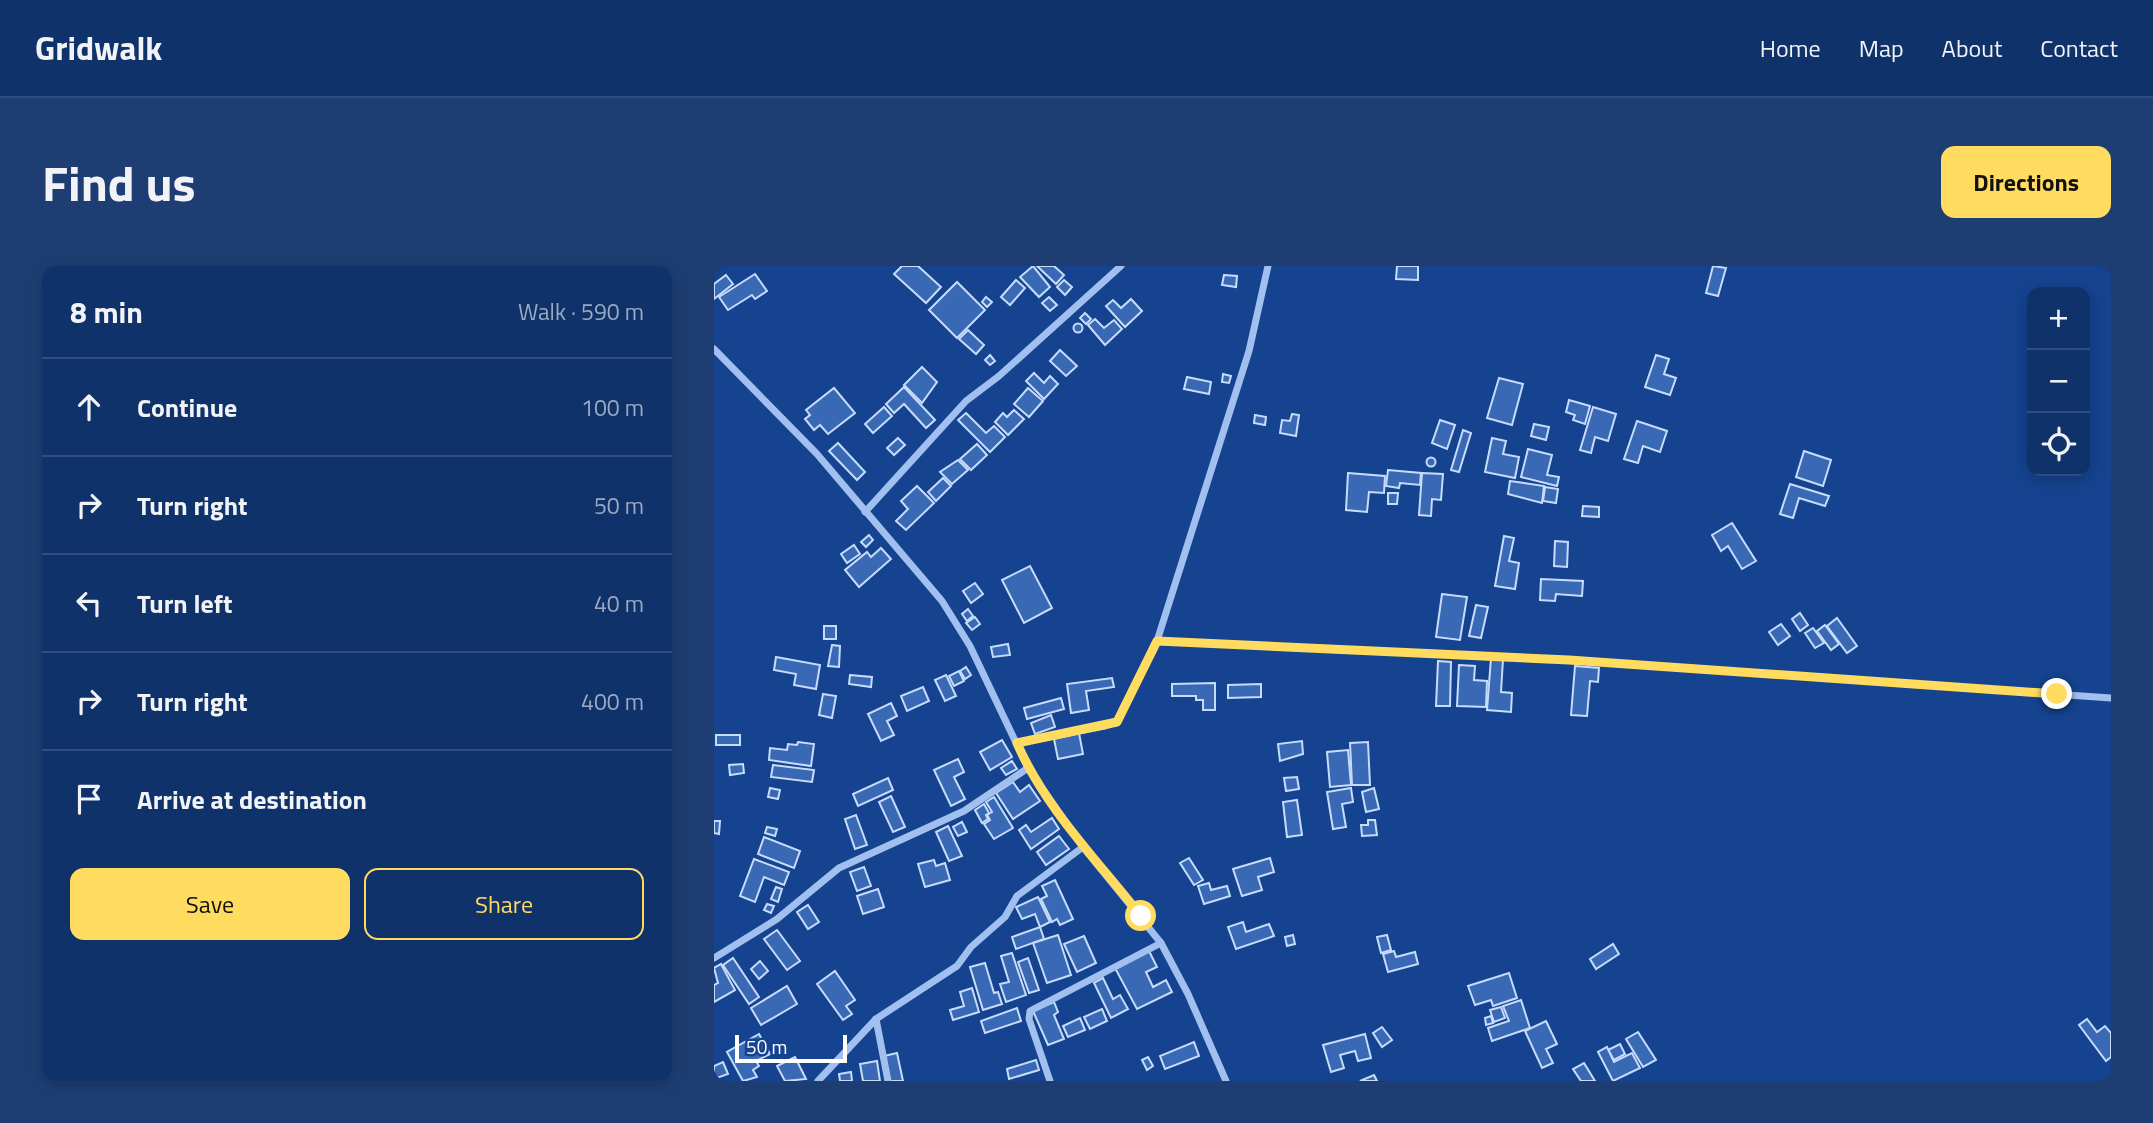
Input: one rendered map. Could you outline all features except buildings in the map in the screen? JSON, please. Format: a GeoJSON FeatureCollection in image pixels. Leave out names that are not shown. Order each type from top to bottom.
{"type":"FeatureCollection","features":[{"type":"Feature","properties":{"kind":"street"},"geometry":{"type":"LineString","coordinates":[[865,512],[966,401],[999,376],[1121,266]]}},
{"type":"Feature","properties":{"kind":"street"},"geometry":{"type":"LineString","coordinates":[[1017,743],[1117,722],[1157,641],[1250,351],[1268,266]]}},
{"type":"Feature","properties":{"kind":"street"},"geometry":{"type":"LineString","coordinates":[[714,349],[817,454],[942,601],[970,646],[1028,768],[1083,847],[1161,943],[1188,994],[1226,1081]]}},
{"type":"Feature","properties":{"kind":"street"},"geometry":{"type":"LineString","coordinates":[[1157,641],[1569,660],[2111,698]]}},
{"type":"Feature","properties":{"kind":"street"},"geometry":{"type":"LineString","coordinates":[[714,958],[777,919],[839,868],[964,811],[1028,768]]}},
{"type":"Feature","properties":{"kind":"street"},"geometry":{"type":"LineString","coordinates":[[818,1081],[876,1019],[957,966],[971,947],[1005,917],[1017,896],[1083,847]]}},
{"type":"Feature","properties":{"kind":"street"},"geometry":{"type":"LineString","coordinates":[[1050,1081],[1029,1019],[1030,1011],[1161,943]]}},
{"type":"Feature","properties":{"kind":"street"},"geometry":{"type":"LineString","coordinates":[[876,1019],[888,1081]]}},
{"type":"Feature","properties":{"kind":"route"},"geometry":{"type":"LineString","coordinates":[[1141,916],[1083,847],[1028,768],[1017,743],[1117,722],[1157,641],[1569,660],[2057,694]]}}]}
